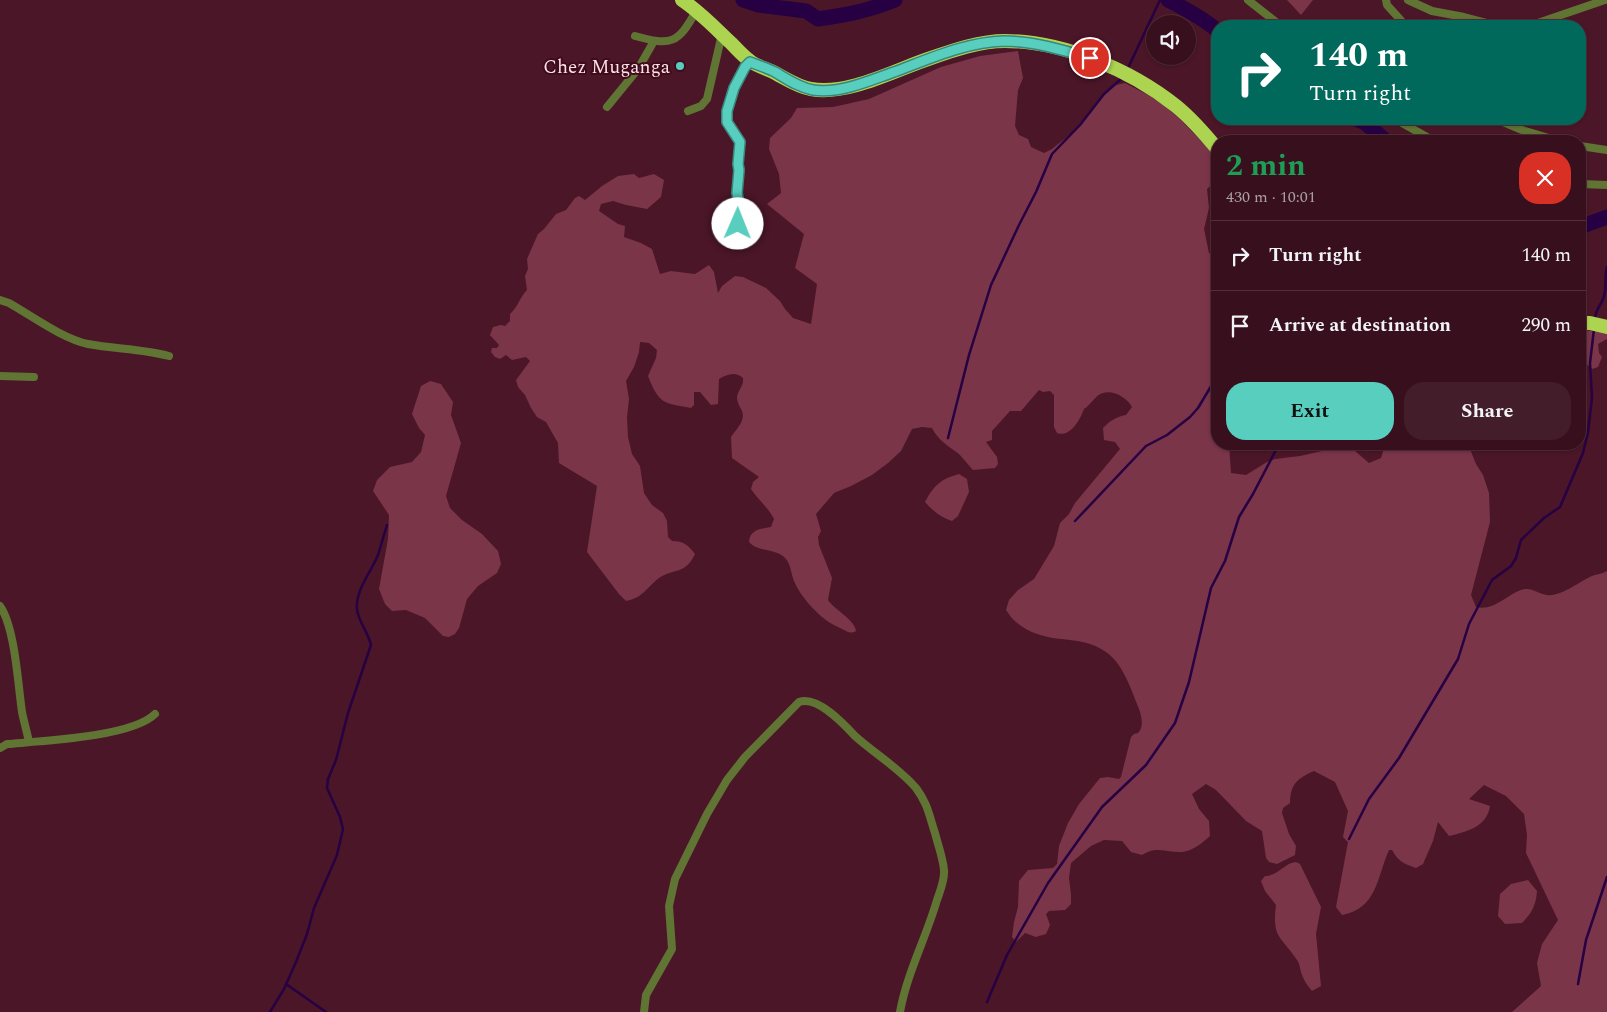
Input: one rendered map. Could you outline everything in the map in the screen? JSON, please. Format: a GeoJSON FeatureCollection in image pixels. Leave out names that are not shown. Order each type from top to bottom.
{"type":"FeatureCollection","features":[{"type":"Feature","properties":{"kind":"highway"},"geometry":{"type":"LineString","coordinates":[[682,0],[722,34],[750,62],[812,90],[841,89],[866,82],[953,50],[980,44],[1005,41],[1035,44],[1090,58],[1124,73],[1177,107],[1211,141]]}},
{"type":"Feature","properties":{"kind":"street"},"geometry":{"type":"LineString","coordinates":[[1248,0],[1274,20]]}},
{"type":"Feature","properties":{"kind":"street"},"geometry":{"type":"LineString","coordinates":[[1386,0],[1387,5],[1401,20]]}},
{"type":"Feature","properties":{"kind":"street"},"geometry":{"type":"LineString","coordinates":[[1408,0],[1432,11],[1476,20]]}},
{"type":"Feature","properties":{"kind":"street"},"geometry":{"type":"LineString","coordinates":[[1547,20],[1605,0]]}},
{"type":"Feature","properties":{"kind":"street"},"geometry":{"type":"LineString","coordinates":[[635,36],[664,42],[677,38],[686,28],[696,11]]}},
{"type":"Feature","properties":{"kind":"street"},"geometry":{"type":"LineString","coordinates":[[688,111],[701,106],[707,99],[722,34]]}},
{"type":"Feature","properties":{"kind":"street"},"geometry":{"type":"LineString","coordinates":[[606,107],[638,69],[654,41]]}},
{"type":"Feature","properties":{"kind":"street"},"geometry":{"type":"LineString","coordinates":[[739,234],[737,193],[740,142],[727,122],[727,111],[734,88],[745,67],[750,62]]}},
{"type":"Feature","properties":{"kind":"street"},"geometry":{"type":"LineString","coordinates":[[1406,125],[1423,135]]}},
{"type":"Feature","properties":{"kind":"street"},"geometry":{"type":"LineString","coordinates":[[1510,125],[1539,135]]}},
{"type":"Feature","properties":{"kind":"street"},"geometry":{"type":"LineString","coordinates":[[1586,147],[1607,150]]}},
{"type":"Feature","properties":{"kind":"street"},"geometry":{"type":"LineString","coordinates":[[1586,184],[1607,185]]}},
{"type":"Feature","properties":{"kind":"street"},"geometry":{"type":"LineString","coordinates":[[0,300],[71,338],[88,344],[149,351],[169,356]]}},
{"type":"Feature","properties":{"kind":"street"},"geometry":{"type":"LineString","coordinates":[[0,376],[34,377]]}},
{"type":"Feature","properties":{"kind":"street"},"geometry":{"type":"LineString","coordinates":[[0,606],[10,632],[22,714],[29,742]]}},
{"type":"Feature","properties":{"kind":"street"},"geometry":{"type":"LineString","coordinates":[[644,1012],[646,995],[672,949],[669,906],[675,879],[707,814],[727,780],[745,757],[800,702],[809,700],[821,706],[840,721],[864,744],[904,776],[926,801],[930,812],[943,862],[943,882],[933,915],[909,977],[900,1012]]}},
{"type":"Feature","properties":{"kind":"street"},"geometry":{"type":"LineString","coordinates":[[0,748],[7,744],[110,733],[148,720],[155,714]]}},
{"type":"Feature","properties":{"kind":"shaded area"},"geometry":{"type":"Polygon","coordinates":[[[1287,0],[1313,0],[1301,15],[1287,0]]]}},
{"type":"Feature","properties":{"kind":"shaded area"},"geometry":{"type":"Polygon","coordinates":[[[1018,51],[1023,78],[1018,90],[1015,126],[1019,135],[1028,139],[1031,147],[1044,153],[1073,132],[1104,94],[1116,85],[1125,83],[1165,106],[1181,120],[1211,153],[1211,185],[1207,189],[1209,208],[1204,229],[1209,253],[1211,254],[1211,450],[1229,450],[1231,473],[1246,475],[1275,459],[1326,450],[1354,450],[1369,463],[1381,458],[1383,450],[1470,450],[1483,475],[1489,493],[1490,522],[1471,595],[1476,607],[1482,608],[1494,605],[1525,589],[1547,595],[1558,594],[1592,576],[1607,571],[1607,1012],[1512,1012],[1541,986],[1537,963],[1542,944],[1558,920],[1526,853],[1527,835],[1524,814],[1506,796],[1484,785],[1469,799],[1490,806],[1485,819],[1480,824],[1462,833],[1449,836],[1438,822],[1433,841],[1423,864],[1416,868],[1402,862],[1392,850],[1389,850],[1378,881],[1369,899],[1354,912],[1342,915],[1336,907],[1348,842],[1343,837],[1348,811],[1335,782],[1314,771],[1299,779],[1293,786],[1290,803],[1283,808],[1282,813],[1289,834],[1296,846],[1295,855],[1277,864],[1269,862],[1266,858],[1262,831],[1246,821],[1216,790],[1206,784],[1192,794],[1199,809],[1209,821],[1210,836],[1204,841],[1194,848],[1182,852],[1152,850],[1142,855],[1131,852],[1122,841],[1104,840],[1091,846],[1071,863],[1069,878],[1071,904],[1065,910],[1049,911],[1046,914],[1050,925],[1046,934],[1036,937],[1025,933],[1016,942],[1012,937],[1018,907],[1019,881],[1028,870],[1053,868],[1057,864],[1059,846],[1068,823],[1079,804],[1100,778],[1119,779],[1121,777],[1131,737],[1138,733],[1142,723],[1141,715],[1125,675],[1117,662],[1106,652],[1079,641],[1050,637],[1032,632],[1015,621],[1006,610],[1009,600],[1018,590],[1034,579],[1054,546],[1060,523],[1120,449],[1115,442],[1104,440],[1103,428],[1113,420],[1126,415],[1132,407],[1120,396],[1107,392],[1100,394],[1084,409],[1074,427],[1062,434],[1057,433],[1054,427],[1054,395],[1050,391],[1043,392],[1039,390],[1021,411],[1010,411],[992,431],[992,440],[986,442],[997,457],[998,464],[995,468],[973,470],[959,454],[940,439],[932,428],[912,429],[901,451],[888,463],[872,475],[834,493],[816,514],[821,531],[818,537],[819,545],[832,578],[828,600],[855,627],[856,631],[847,632],[821,616],[810,605],[797,587],[786,559],[778,553],[758,548],[749,542],[751,534],[760,529],[771,527],[774,519],[751,489],[753,482],[759,477],[732,458],[731,437],[741,424],[743,417],[737,397],[743,383],[743,378],[737,374],[731,374],[719,379],[718,404],[711,405],[700,392],[694,392],[694,405],[691,408],[668,403],[663,401],[655,392],[648,376],[656,358],[657,350],[649,343],[640,342],[634,367],[626,381],[629,399],[627,417],[628,437],[632,454],[640,466],[644,493],[652,505],[663,513],[667,521],[668,537],[672,541],[685,544],[695,554],[691,561],[683,568],[664,575],[641,595],[626,601],[587,552],[597,486],[559,463],[558,443],[546,422],[537,417],[525,395],[518,387],[516,380],[530,361],[526,357],[512,360],[506,355],[500,359],[491,352],[492,348],[497,348],[499,345],[490,335],[493,327],[505,326],[510,321],[510,314],[527,290],[525,276],[528,269],[527,259],[538,234],[556,214],[566,210],[575,198],[579,196],[585,200],[618,176],[634,174],[639,178],[654,174],[664,180],[661,197],[647,209],[613,201],[601,204],[599,211],[618,224],[625,226],[624,237],[652,249],[660,274],[671,271],[695,274],[709,265],[714,272],[718,293],[722,286],[735,276],[743,277],[766,288],[780,301],[793,318],[811,324],[817,284],[795,268],[804,234],[767,204],[781,193],[779,174],[769,149],[770,138],[791,118],[797,108],[833,107],[869,99],[941,67],[980,56],[1018,51]]]}},
{"type":"Feature","properties":{"kind":"shaded area"},"geometry":{"type":"Polygon","coordinates":[[[1600,330],[1607,332],[1607,339],[1598,344],[1599,353],[1602,357],[1598,367],[1592,369],[1586,364],[1586,331],[1600,330]]]}},
{"type":"Feature","properties":{"kind":"shaded area"},"geometry":{"type":"Polygon","coordinates":[[[430,381],[441,384],[453,402],[451,415],[461,443],[446,496],[450,508],[462,520],[482,534],[498,551],[501,564],[497,573],[478,586],[467,599],[459,628],[455,634],[449,637],[443,636],[425,618],[406,610],[392,611],[385,604],[379,589],[388,539],[389,515],[373,491],[377,480],[390,467],[412,462],[421,452],[425,435],[412,414],[421,386],[430,381]]]}},
{"type":"Feature","properties":{"kind":"shaded area"},"geometry":{"type":"Polygon","coordinates":[[[959,474],[967,479],[969,492],[958,516],[952,521],[944,518],[925,502],[939,483],[959,474]]]}},
{"type":"Feature","properties":{"kind":"shaded area"},"geometry":{"type":"Polygon","coordinates":[[[1296,862],[1300,864],[1321,907],[1316,934],[1321,986],[1312,991],[1301,973],[1298,962],[1276,930],[1276,905],[1265,891],[1261,881],[1265,876],[1274,874],[1296,862]]]}},
{"type":"Feature","properties":{"kind":"shaded area"},"geometry":{"type":"Polygon","coordinates":[[[1528,880],[1537,891],[1533,908],[1522,923],[1505,924],[1498,916],[1500,894],[1511,884],[1528,880]]]}},
{"type":"Feature","properties":{"kind":"waterway"},"geometry":{"type":"LineString","coordinates":[[743,0],[758,5],[806,11],[818,19],[857,12],[895,0]]}},
{"type":"Feature","properties":{"kind":"waterway"},"geometry":{"type":"LineString","coordinates":[[1129,66],[1160,0]]}},
{"type":"Feature","properties":{"kind":"waterway"},"geometry":{"type":"LineString","coordinates":[[1168,0],[1211,26]]}},
{"type":"Feature","properties":{"kind":"waterway"},"geometry":{"type":"LineString","coordinates":[[948,438],[969,355],[991,285],[1036,192],[1052,154],[1080,125],[1104,94],[1121,79]]}},
{"type":"Feature","properties":{"kind":"waterway"},"geometry":{"type":"LineString","coordinates":[[1367,125],[1379,135]]}},
{"type":"Feature","properties":{"kind":"waterway"},"geometry":{"type":"LineString","coordinates":[[1586,225],[1607,217]]}},
{"type":"Feature","properties":{"kind":"waterway"},"geometry":{"type":"LineString","coordinates":[[1595,319],[1605,293],[1607,267]]}},
{"type":"Feature","properties":{"kind":"waterway"},"geometry":{"type":"LineString","coordinates":[[1586,440],[1592,398],[1590,363],[1594,329]]}},
{"type":"Feature","properties":{"kind":"waterway"},"geometry":{"type":"LineString","coordinates":[[1075,521],[1146,446],[1167,435],[1190,417],[1198,408],[1211,386]]}},
{"type":"Feature","properties":{"kind":"waterway"},"geometry":{"type":"LineString","coordinates":[[987,1002],[1007,955],[1048,883],[1102,807],[1146,765],[1175,723],[1189,682],[1211,588],[1225,561],[1239,517],[1276,450]]}},
{"type":"Feature","properties":{"kind":"waterway"},"geometry":{"type":"LineString","coordinates":[[1349,839],[1369,799],[1399,758],[1458,659],[1469,624],[1492,580],[1511,566],[1516,558],[1521,540],[1544,518],[1560,507],[1584,450]]}},
{"type":"Feature","properties":{"kind":"waterway"},"geometry":{"type":"LineString","coordinates":[[270,1012],[284,989],[296,962],[307,934],[314,908],[337,855],[343,829],[340,817],[327,788],[328,779],[336,760],[348,713],[371,645],[358,613],[358,595],[378,555],[387,525]]}},
{"type":"Feature","properties":{"kind":"waterway"},"geometry":{"type":"LineString","coordinates":[[1578,984],[1586,940],[1607,877]]}},
{"type":"Feature","properties":{"kind":"waterway"},"geometry":{"type":"LineString","coordinates":[[286,984],[326,1012]]}},
{"type":"Feature","properties":{"kind":"place","name":"Chez Muganga"},"geometry":{"type":"Point","coordinates":[680,66]}},
{"type":"Feature","properties":{"kind":"route"},"geometry":{"type":"LineString","coordinates":[[738,224],[737,213],[739,204],[737,193],[740,142],[727,122],[727,111],[734,88],[745,67],[750,62],[798,85],[812,90],[825,90],[841,89],[866,82],[929,58],[980,44],[1005,41],[1035,44],[1090,58]]}}]}
